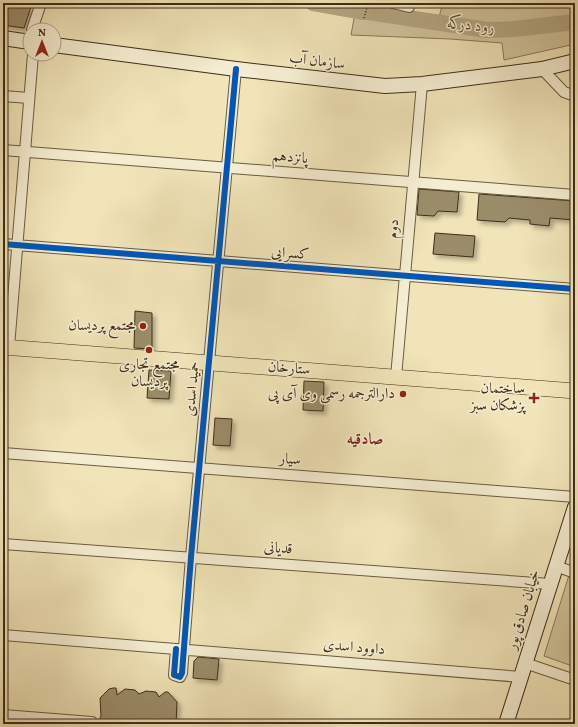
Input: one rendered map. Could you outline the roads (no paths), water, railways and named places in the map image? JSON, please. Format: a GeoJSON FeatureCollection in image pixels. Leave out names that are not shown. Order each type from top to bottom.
{"type":"FeatureCollection","features":[{"type":"Feature","properties":{"kind":"main road"},"geometry":{"type":"LineString","coordinates":[[3,38],[22,40]]}},
{"type":"Feature","properties":{"kind":"main road","name":"سازمان آب"},"geometry":{"type":"LineString","coordinates":[[62,46],[346,83],[385,86],[422,84],[542,69],[575,61]]}},
{"type":"Feature","properties":{"kind":"main road","name":"ستارخان"},"geometry":{"type":"LineString","coordinates":[[6,347],[575,391]]}},
{"type":"Feature","properties":{"kind":"main road","name":"خیابان صادق پور"},"geometry":{"type":"LineString","coordinates":[[506,724],[575,507]]}},
{"type":"Feature","properties":{"kind":"street"},"geometry":{"type":"LineString","coordinates":[[36,22],[41,3]]}},
{"type":"Feature","properties":{"kind":"street"},"geometry":{"type":"LineString","coordinates":[[393,3],[409,7]]}},
{"type":"Feature","properties":{"kind":"street"},"geometry":{"type":"LineString","coordinates":[[6,347],[25,152],[29,98],[30,62]]}},
{"type":"Feature","properties":{"kind":"street","name":"حمید اسدی"},"geometry":{"type":"LineString","coordinates":[[180,649],[191,557],[236,69]]}},
{"type":"Feature","properties":{"kind":"street"},"geometry":{"type":"LineString","coordinates":[[542,69],[564,92],[575,96]]}},
{"type":"Feature","properties":{"kind":"street","name":"دوم"},"geometry":{"type":"LineString","coordinates":[[396,377],[422,84]]}},
{"type":"Feature","properties":{"kind":"street"},"geometry":{"type":"LineString","coordinates":[[3,96],[29,98]]}},
{"type":"Feature","properties":{"kind":"street","name":"پانزدهم"},"geometry":{"type":"LineString","coordinates":[[3,150],[575,195]]}},
{"type":"Feature","properties":{"kind":"street","name":"کسرایی"},"geometry":{"type":"LineString","coordinates":[[3,244],[575,289]]}},
{"type":"Feature","properties":{"kind":"street","name":"سیار"},"geometry":{"type":"LineString","coordinates":[[3,452],[575,497]]}},
{"type":"Feature","properties":{"kind":"street","name":"قدیانی"},"geometry":{"type":"LineString","coordinates":[[3,544],[550,584]]}},
{"type":"Feature","properties":{"kind":"street"},"geometry":{"type":"LineString","coordinates":[[556,566],[575,573]]}},
{"type":"Feature","properties":{"kind":"street","name":"داوود اسدی"},"geometry":{"type":"LineString","coordinates":[[3,636],[180,649],[523,670],[575,680]]}},
{"type":"Feature","properties":{"kind":"street"},"geometry":{"type":"LineString","coordinates":[[3,715],[92,722]]}},
{"type":"Feature","properties":{"kind":"waterway","name":"رود درکه"},"geometry":{"type":"LineString","coordinates":[[313,3],[364,12]]}},
{"type":"Feature","properties":{"kind":"waterway","name":"رود درکه"},"geometry":{"type":"LineString","coordinates":[[368,12],[487,30],[514,29],[575,22]]}},
{"type":"Feature","properties":{"kind":"place","name":"مجتمع پردیسان"},"geometry":{"type":"Point","coordinates":[143,326]}},
{"type":"Feature","properties":{"kind":"place","name":"مجتمع تجاری پردیسان"},"geometry":{"type":"Point","coordinates":[149,350]}},
{"type":"Feature","properties":{"kind":"place","name":"دارالترجمه رسمی وی آی پی"},"geometry":{"type":"Point","coordinates":[403,394]}},
{"type":"Feature","properties":{"kind":"place","name":"ساختمان پزشکان سبز"},"geometry":{"type":"Point","coordinates":[534,398]}},
{"type":"Feature","properties":{"kind":"district","name":"صادقیه"},"geometry":{"type":"Point","coordinates":[365,440]}}]}
